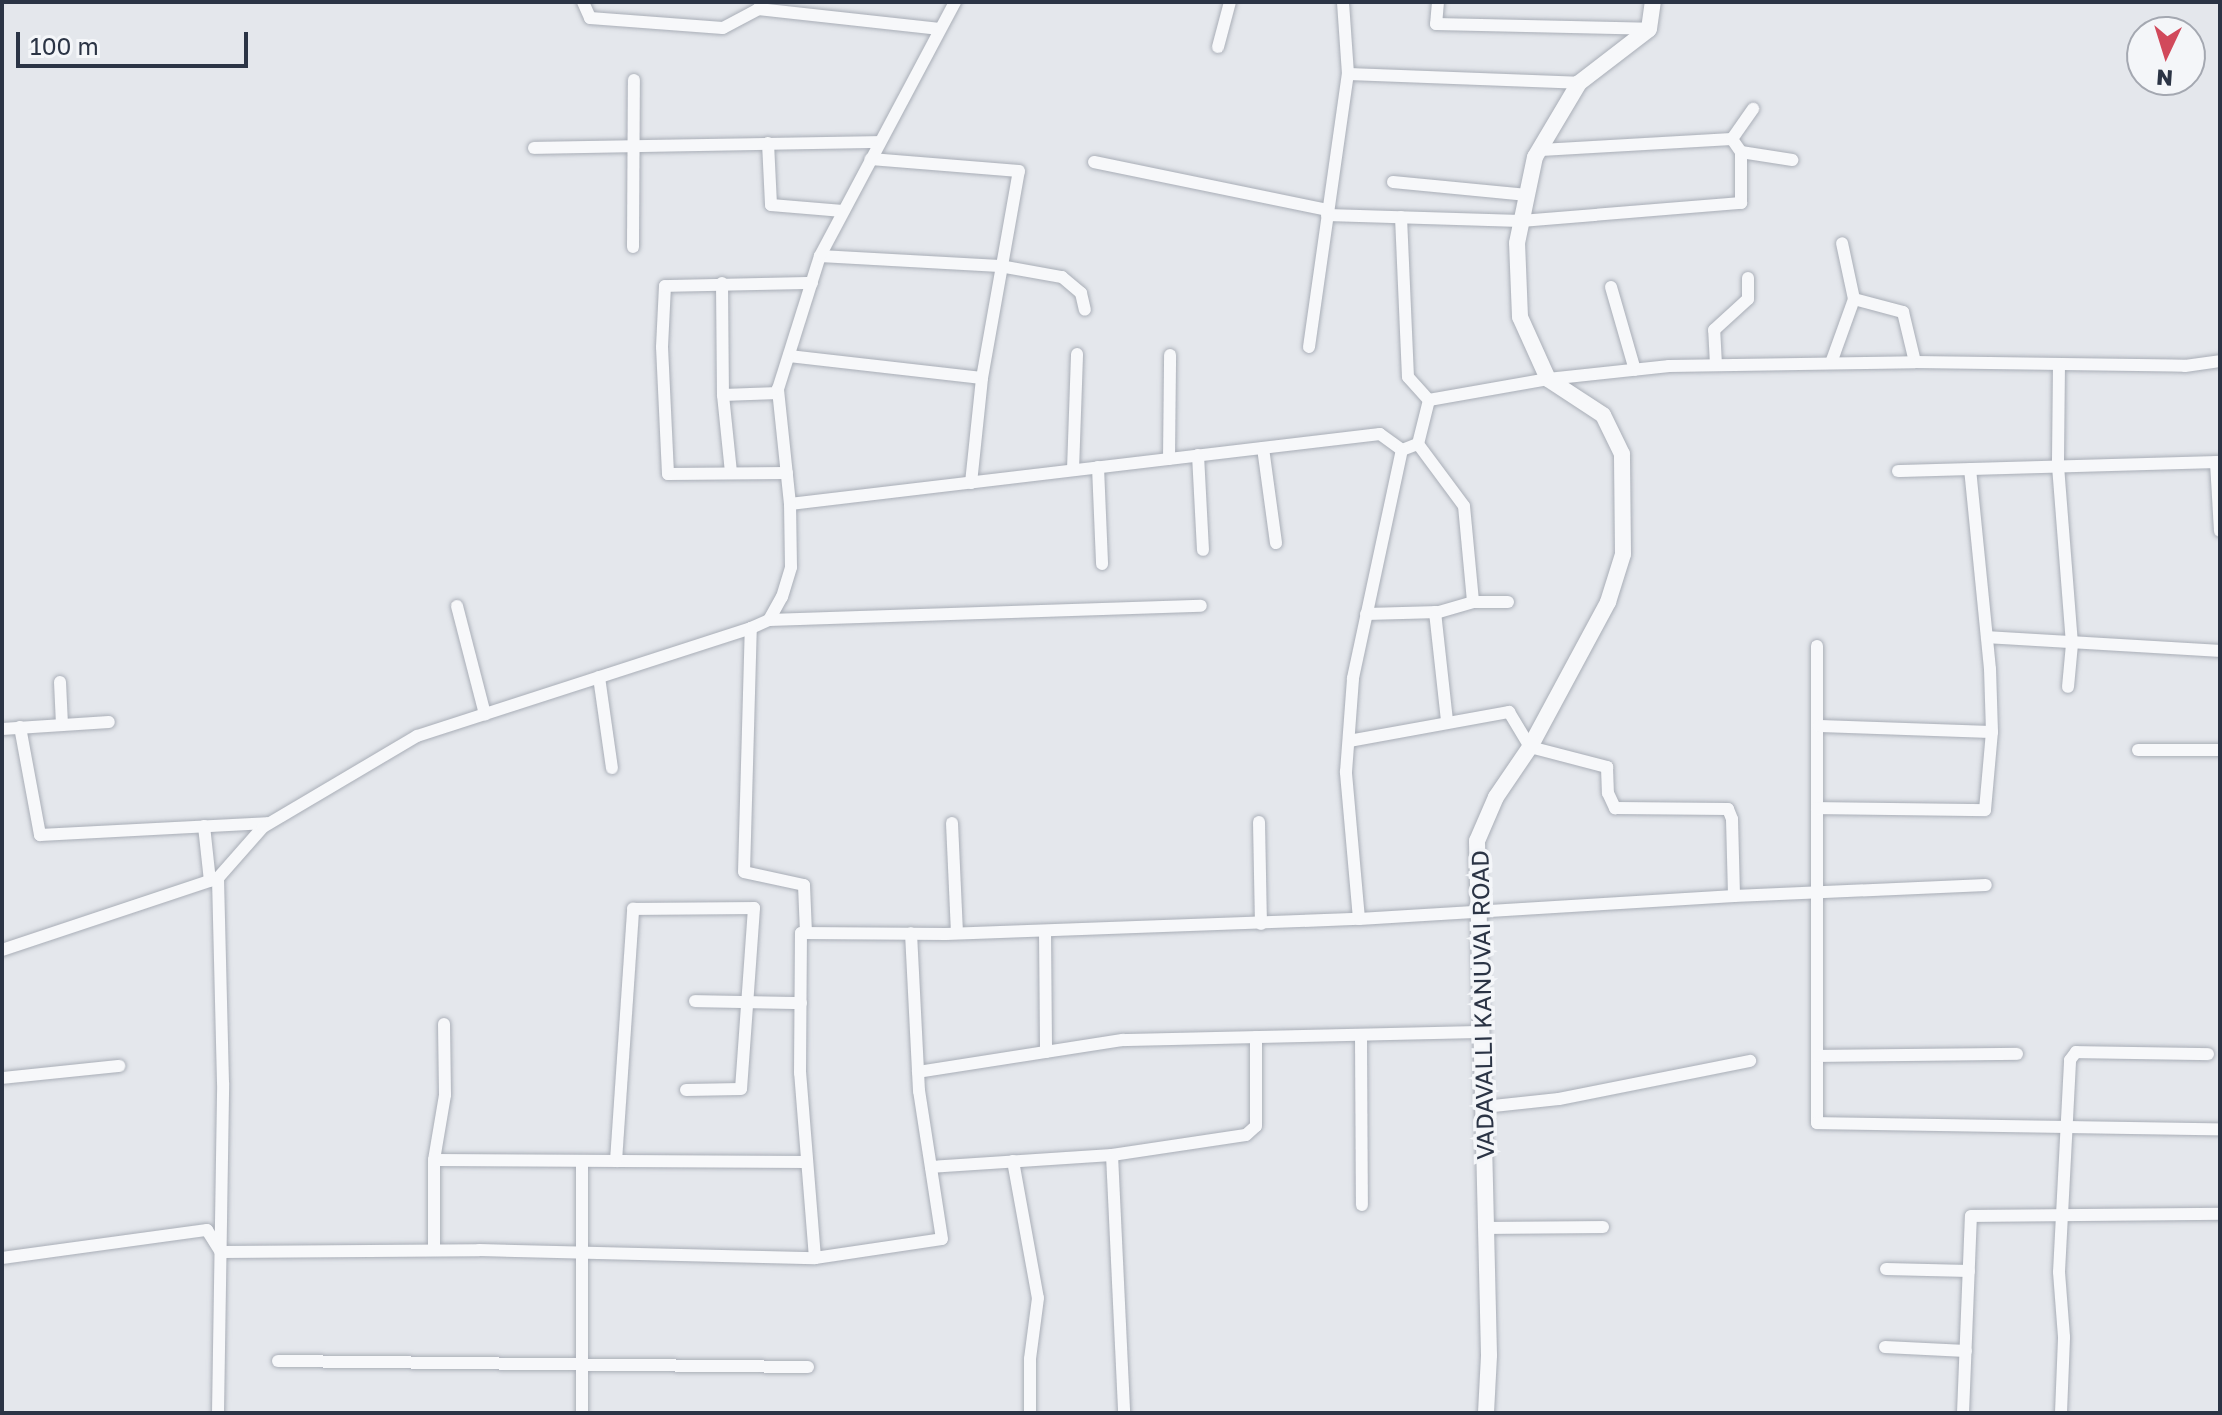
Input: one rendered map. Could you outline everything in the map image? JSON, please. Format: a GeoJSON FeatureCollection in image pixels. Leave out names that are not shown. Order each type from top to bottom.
{"type":"FeatureCollection","features":[{"type":"Feature","properties":{"kind":"street"},"geometry":{"type":"LineString","coordinates":[[583,2],[590,18],[723,28],[756,6],[940,29]]}},
{"type":"Feature","properties":{"kind":"street"},"geometry":{"type":"LineString","coordinates":[[769,620],[782,597],[791,567],[790,504],[778,393],[789,356],[820,256],[955,2]]}},
{"type":"Feature","properties":{"kind":"street"},"geometry":{"type":"LineString","coordinates":[[1218,47],[1230,2]]}},
{"type":"Feature","properties":{"kind":"street"},"geometry":{"type":"LineString","coordinates":[[1309,347],[1348,74],[1343,2]]}},
{"type":"Feature","properties":{"kind":"street"},"geometry":{"type":"LineString","coordinates":[[1438,2],[1436,24],[1649,29]]}},
{"type":"Feature","properties":{"kind":"street"},"geometry":{"type":"LineString","coordinates":[[1548,379],[1520,317],[1517,243],[1535,157],[1579,83],[1649,29],[1653,2]]}},
{"type":"Feature","properties":{"kind":"street"},"geometry":{"type":"LineString","coordinates":[[1348,74],[1579,83]]}},
{"type":"Feature","properties":{"kind":"street"},"geometry":{"type":"LineString","coordinates":[[633,247],[634,80]]}},
{"type":"Feature","properties":{"kind":"street"},"geometry":{"type":"LineString","coordinates":[[1732,139],[1753,109]]}},
{"type":"Feature","properties":{"kind":"street"},"geometry":{"type":"LineString","coordinates":[[1541,150],[1732,139]]}},
{"type":"Feature","properties":{"kind":"street"},"geometry":{"type":"LineString","coordinates":[[1094,162],[1328,212],[1521,221],[1741,203],[1741,152],[1732,139]]}},
{"type":"Feature","properties":{"kind":"street"},"geometry":{"type":"LineString","coordinates":[[534,148],[879,142]]}},
{"type":"Feature","properties":{"kind":"street"},"geometry":{"type":"LineString","coordinates":[[768,143],[771,205],[843,211]]}},
{"type":"Feature","properties":{"kind":"street"},"geometry":{"type":"LineString","coordinates":[[1741,152],[1792,160]]}},
{"type":"Feature","properties":{"kind":"street"},"geometry":{"type":"LineString","coordinates":[[870,159],[1019,171],[982,378],[971,483]]}},
{"type":"Feature","properties":{"kind":"street"},"geometry":{"type":"LineString","coordinates":[[1393,182],[1527,195]]}},
{"type":"Feature","properties":{"kind":"street"},"geometry":{"type":"LineString","coordinates":[[1401,217],[1408,377],[1429,400]]}},
{"type":"Feature","properties":{"kind":"street"},"geometry":{"type":"LineString","coordinates":[[1831,363],[1854,299],[1842,243]]}},
{"type":"Feature","properties":{"kind":"street"},"geometry":{"type":"LineString","coordinates":[[820,256],[1000,266],[1062,277],[1081,293],[1085,310]]}},
{"type":"Feature","properties":{"kind":"street"},"geometry":{"type":"LineString","coordinates":[[1716,365],[1714,330],[1748,299],[1748,278]]}},
{"type":"Feature","properties":{"kind":"street"},"geometry":{"type":"LineString","coordinates":[[722,283],[723,395],[731,473]]}},
{"type":"Feature","properties":{"kind":"street"},"geometry":{"type":"LineString","coordinates":[[787,473],[668,474],[662,347],[665,286],[812,283]]}},
{"type":"Feature","properties":{"kind":"street"},"geometry":{"type":"LineString","coordinates":[[1611,287],[1635,370]]}},
{"type":"Feature","properties":{"kind":"street"},"geometry":{"type":"LineString","coordinates":[[1854,299],[1903,312],[1915,362]]}},
{"type":"Feature","properties":{"kind":"street"},"geometry":{"type":"LineString","coordinates":[[1073,470],[1077,354]]}},
{"type":"Feature","properties":{"kind":"street"},"geometry":{"type":"LineString","coordinates":[[1169,459],[1170,355]]}},
{"type":"Feature","properties":{"kind":"street"},"geometry":{"type":"LineString","coordinates":[[789,356],[982,378]]}},
{"type":"Feature","properties":{"kind":"street"},"geometry":{"type":"LineString","coordinates":[[1429,400],[1548,379],[1716,365],[1915,362],[2185,366],[2220,361]]}},
{"type":"Feature","properties":{"kind":"street"},"geometry":{"type":"LineString","coordinates":[[2059,364],[2058,466],[2072,644],[2068,687]]}},
{"type":"Feature","properties":{"kind":"street","name":"VADAVALLI KANUVAI ROAD"},"geometry":{"type":"LineString","coordinates":[[1486,1413],[1483,1032],[1477,841],[1496,797],[1530,747],[1608,602],[1623,554],[1622,454],[1603,415],[1548,379]]}},
{"type":"Feature","properties":{"kind":"street"},"geometry":{"type":"LineString","coordinates":[[723,395],[778,393]]}},
{"type":"Feature","properties":{"kind":"street"},"geometry":{"type":"LineString","coordinates":[[1418,444],[1429,400]]}},
{"type":"Feature","properties":{"kind":"street"},"geometry":{"type":"LineString","coordinates":[[790,504],[1380,434],[1402,450]]}},
{"type":"Feature","properties":{"kind":"street"},"geometry":{"type":"LineString","coordinates":[[1402,450],[1418,444]]}},
{"type":"Feature","properties":{"kind":"street"},"geometry":{"type":"LineString","coordinates":[[1418,444],[1464,506],[1473,602]]}},
{"type":"Feature","properties":{"kind":"street"},"geometry":{"type":"LineString","coordinates":[[1263,448],[1276,543]]}},
{"type":"Feature","properties":{"kind":"street"},"geometry":{"type":"LineString","coordinates":[[1359,919],[1346,772],[1353,678],[1402,450]]}},
{"type":"Feature","properties":{"kind":"street"},"geometry":{"type":"LineString","coordinates":[[1198,455],[1203,550]]}},
{"type":"Feature","properties":{"kind":"street"},"geometry":{"type":"LineString","coordinates":[[1898,471],[2218,462],[2220,531]]}},
{"type":"Feature","properties":{"kind":"street"},"geometry":{"type":"LineString","coordinates":[[1098,467],[1102,564]]}},
{"type":"Feature","properties":{"kind":"street"},"geometry":{"type":"LineString","coordinates":[[1817,808],[1985,810],[1992,732],[1987,637],[1970,469]]}},
{"type":"Feature","properties":{"kind":"street"},"geometry":{"type":"LineString","coordinates":[[1366,614],[1435,612],[1473,602],[1508,602]]}},
{"type":"Feature","properties":{"kind":"street"},"geometry":{"type":"LineString","coordinates":[[457,606],[485,714]]}},
{"type":"Feature","properties":{"kind":"street"},"geometry":{"type":"LineString","coordinates":[[2,950],[214,880],[255,833],[417,736],[769,620],[1201,606]]}},
{"type":"Feature","properties":{"kind":"street"},"geometry":{"type":"LineString","coordinates":[[1435,612],[1447,721]]}},
{"type":"Feature","properties":{"kind":"street"},"geometry":{"type":"LineString","coordinates":[[751,628],[744,872],[804,885],[806,933]]}},
{"type":"Feature","properties":{"kind":"street"},"geometry":{"type":"LineString","coordinates":[[1987,637],[2220,651]]}},
{"type":"Feature","properties":{"kind":"street"},"geometry":{"type":"LineString","coordinates":[[1817,646],[1817,1123],[2220,1129]]}},
{"type":"Feature","properties":{"kind":"street"},"geometry":{"type":"LineString","coordinates":[[599,677],[612,768]]}},
{"type":"Feature","properties":{"kind":"street"},"geometry":{"type":"LineString","coordinates":[[60,682],[62,725]]}},
{"type":"Feature","properties":{"kind":"street"},"geometry":{"type":"LineString","coordinates":[[1349,741],[1509,712],[1530,747],[1607,767],[1608,793],[1615,808],[1728,809],[1732,819],[1734,896]]}},
{"type":"Feature","properties":{"kind":"street"},"geometry":{"type":"LineString","coordinates":[[2,729],[109,722]]}},
{"type":"Feature","properties":{"kind":"street"},"geometry":{"type":"LineString","coordinates":[[1819,726],[1992,732]]}},
{"type":"Feature","properties":{"kind":"street"},"geometry":{"type":"LineString","coordinates":[[20,727],[40,835],[270,823]]}},
{"type":"Feature","properties":{"kind":"street"},"geometry":{"type":"LineString","coordinates":[[2138,750],[2220,750]]}},
{"type":"Feature","properties":{"kind":"street"},"geometry":{"type":"LineString","coordinates":[[1259,822],[1261,924]]}},
{"type":"Feature","properties":{"kind":"street"},"geometry":{"type":"LineString","coordinates":[[952,823],[957,933]]}},
{"type":"Feature","properties":{"kind":"street"},"geometry":{"type":"LineString","coordinates":[[204,826],[214,880],[223,1083],[218,1413]]}},
{"type":"Feature","properties":{"kind":"street"},"geometry":{"type":"LineString","coordinates":[[815,1258],[800,1073],[801,933],[957,933],[1261,924],[1734,896],[1986,885]]}},
{"type":"Feature","properties":{"kind":"street"},"geometry":{"type":"LineString","coordinates":[[616,1161],[633,909],[754,908],[741,1089],[686,1090]]}},
{"type":"Feature","properties":{"kind":"street"},"geometry":{"type":"LineString","coordinates":[[1045,931],[1046,1052]]}},
{"type":"Feature","properties":{"kind":"street"},"geometry":{"type":"LineString","coordinates":[[221,1252],[434,1249],[815,1258],[942,1239],[918,1072],[911,933]]}},
{"type":"Feature","properties":{"kind":"street"},"geometry":{"type":"LineString","coordinates":[[695,1001],[801,1003]]}},
{"type":"Feature","properties":{"kind":"street"},"geometry":{"type":"LineString","coordinates":[[434,1249],[434,1160],[445,1095],[444,1024]]}},
{"type":"Feature","properties":{"kind":"street"},"geometry":{"type":"LineString","coordinates":[[918,1072],[1123,1040],[1483,1032]]}},
{"type":"Feature","properties":{"kind":"street"},"geometry":{"type":"LineString","coordinates":[[1361,1035],[1362,1205]]}},
{"type":"Feature","properties":{"kind":"street"},"geometry":{"type":"LineString","coordinates":[[931,1167],[1112,1155],[1246,1135],[1256,1126],[1256,1037]]}},
{"type":"Feature","properties":{"kind":"street"},"geometry":{"type":"LineString","coordinates":[[2061,1413],[2064,1337],[2059,1272],[2064,1127],[2070,1060],[2076,1052],[2208,1054]]}},
{"type":"Feature","properties":{"kind":"street"},"geometry":{"type":"LineString","coordinates":[[1818,1056],[2017,1054]]}},
{"type":"Feature","properties":{"kind":"street"},"geometry":{"type":"LineString","coordinates":[[1484,1107],[1559,1099],[1750,1061]]}},
{"type":"Feature","properties":{"kind":"street"},"geometry":{"type":"LineString","coordinates":[[2,1078],[119,1066]]}},
{"type":"Feature","properties":{"kind":"street"},"geometry":{"type":"LineString","coordinates":[[1112,1155],[1124,1413]]}},
{"type":"Feature","properties":{"kind":"street"},"geometry":{"type":"LineString","coordinates":[[434,1160],[807,1162]]}},
{"type":"Feature","properties":{"kind":"street"},"geometry":{"type":"LineString","coordinates":[[582,1161],[582,1413]]}},
{"type":"Feature","properties":{"kind":"street"},"geometry":{"type":"LineString","coordinates":[[1013,1161],[1038,1298],[1030,1359],[1030,1413]]}},
{"type":"Feature","properties":{"kind":"street"},"geometry":{"type":"LineString","coordinates":[[1963,1413],[1971,1216],[2220,1214]]}},
{"type":"Feature","properties":{"kind":"street"},"geometry":{"type":"LineString","coordinates":[[1486,1228],[1603,1227]]}},
{"type":"Feature","properties":{"kind":"street"},"geometry":{"type":"LineString","coordinates":[[2,1258],[207,1230],[221,1252]]}},
{"type":"Feature","properties":{"kind":"street"},"geometry":{"type":"LineString","coordinates":[[1886,1269],[1969,1271]]}},
{"type":"Feature","properties":{"kind":"street"},"geometry":{"type":"LineString","coordinates":[[1885,1347],[1966,1351]]}},
{"type":"Feature","properties":{"kind":"street"},"geometry":{"type":"LineString","coordinates":[[278,1361],[808,1367]]}}]}
